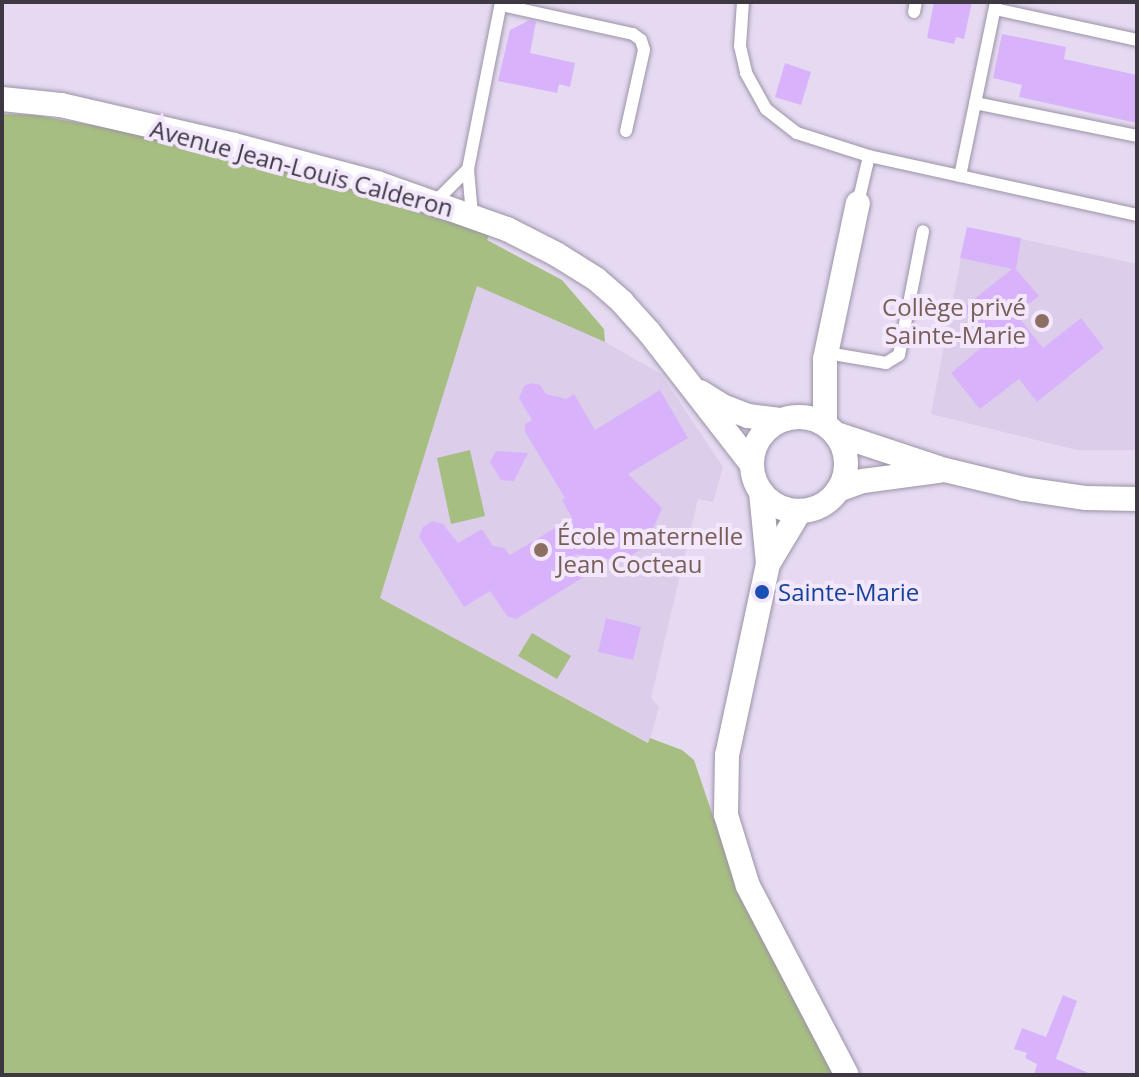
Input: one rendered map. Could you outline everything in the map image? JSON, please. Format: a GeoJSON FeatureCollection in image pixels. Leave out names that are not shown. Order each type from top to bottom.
{"type":"FeatureCollection","features":[{"type":"Feature","properties":{"kind":"street","name":"Avenue Jean-Louis Calderon"},"geometry":{"type":"LineString","coordinates":[[2,99],[61,105],[234,145],[435,202],[472,215],[556,254],[596,279],[649,332],[752,465],[761,492],[768,564]]}},
{"type":"Feature","properties":{"kind":"street"},"geometry":{"type":"LineString","coordinates":[[838,490],[846,461],[830,429],[826,356],[858,203]]}},
{"type":"Feature","properties":{"kind":"street"},"geometry":{"type":"LineString","coordinates":[[752,465],[760,438],[790,418],[826,356]]}},
{"type":"Feature","properties":{"kind":"street","name":"Avenue Jean-Louis Calderon"},"geometry":{"type":"LineString","coordinates":[[685,381],[722,406],[748,416],[790,418],[945,470],[1024,489],[1086,498],[1137,499]]}},
{"type":"Feature","properties":{"kind":"street","name":"Avenue Jean-Louis Calderon"},"geometry":{"type":"LineString","coordinates":[[800,511],[815,508],[838,490],[863,481],[945,470]]}},
{"type":"Feature","properties":{"kind":"street"},"geometry":{"type":"LineString","coordinates":[[761,492],[785,509],[800,511],[768,564],[727,755],[726,815],[748,886],[847,1075]]}},
{"type":"Feature","properties":{"kind":"lane"},"geometry":{"type":"LineString","coordinates":[[743,2],[740,36],[742,61],[751,85],[766,109],[797,133],[869,156],[1137,215]]}},
{"type":"Feature","properties":{"kind":"lane"},"geometry":{"type":"LineString","coordinates":[[472,215],[468,169],[501,3],[531,6],[633,34],[641,40],[644,50],[626,131]]}},
{"type":"Feature","properties":{"kind":"lane"},"geometry":{"type":"LineString","coordinates":[[960,176],[996,5],[1137,40]]}},
{"type":"Feature","properties":{"kind":"lane"},"geometry":{"type":"LineString","coordinates":[[975,103],[1137,136]]}},
{"type":"Feature","properties":{"kind":"lane"},"geometry":{"type":"LineString","coordinates":[[858,203],[869,156]]}},
{"type":"Feature","properties":{"kind":"lane"},"geometry":{"type":"LineString","coordinates":[[435,202],[468,169]]}},
{"type":"Feature","properties":{"kind":"lane"},"geometry":{"type":"LineString","coordinates":[[826,356],[886,363],[899,355],[923,231]]}},
{"type":"Feature","properties":{"kind":"shaded area","name":"Collège privé Sainte-Marie"},"geometry":{"type":"Polygon","coordinates":[[[967,227],[1137,264],[1137,450],[1077,450],[931,414],[967,227]]]}},
{"type":"Feature","properties":{"kind":"shaded area","name":"École maternelle Jean Cocteau"},"geometry":{"type":"Polygon","coordinates":[[[477,286],[605,342],[661,374],[723,467],[713,502],[698,499],[651,698],[659,707],[649,743],[380,598],[477,286]]]}},
{"type":"Feature","properties":{"kind":"green space"},"geometry":{"type":"Polygon","coordinates":[[[2,114],[35,115],[158,137],[397,201],[490,234],[487,240],[562,280],[604,329],[605,342],[477,286],[380,598],[648,743],[650,738],[682,750],[694,760],[741,899],[834,1075],[2,1075],[2,114]]]}},
{"type":"Feature","properties":{"kind":"green space"},"geometry":{"type":"Polygon","coordinates":[[[470,450],[485,516],[451,524],[437,458],[470,450]]]}},
{"type":"Feature","properties":{"kind":"green space"},"geometry":{"type":"Polygon","coordinates":[[[532,633],[571,656],[557,679],[518,656],[532,633]]]}},
{"type":"Feature","properties":{"kind":"building"},"geometry":{"type":"Polygon","coordinates":[[[934,2],[972,2],[964,39],[956,37],[954,44],[927,38],[934,2]]]}},
{"type":"Feature","properties":{"kind":"building"},"geometry":{"type":"Polygon","coordinates":[[[530,20],[536,22],[530,53],[575,63],[570,87],[559,84],[557,93],[498,81],[510,30],[530,20]]]}},
{"type":"Feature","properties":{"kind":"building"},"geometry":{"type":"Polygon","coordinates":[[[1002,34],[1066,47],[1064,59],[1137,75],[1137,123],[1019,97],[1022,85],[993,78],[1002,34]]]}},
{"type":"Feature","properties":{"kind":"building"},"geometry":{"type":"Polygon","coordinates":[[[785,63],[811,72],[801,105],[775,97],[785,63]]]}},
{"type":"Feature","properties":{"kind":"building"},"geometry":{"type":"Polygon","coordinates":[[[967,227],[1021,238],[1016,269],[1039,296],[1016,314],[1043,348],[1081,318],[1104,348],[1037,402],[1019,379],[980,409],[951,373],[989,341],[963,308],[1012,269],[960,258],[967,227]]]}},
{"type":"Feature","properties":{"kind":"building"},"geometry":{"type":"Polygon","coordinates":[[[531,383],[540,385],[546,394],[566,399],[574,394],[595,430],[660,390],[688,438],[628,474],[662,508],[645,547],[622,561],[574,554],[587,575],[516,619],[507,616],[490,591],[464,607],[419,537],[423,527],[432,521],[443,524],[458,543],[482,529],[493,546],[504,548],[510,555],[572,518],[562,500],[565,498],[525,432],[525,424],[532,420],[519,398],[524,386],[531,383]]]}},
{"type":"Feature","properties":{"kind":"building"},"geometry":{"type":"Polygon","coordinates":[[[496,451],[528,453],[514,481],[501,480],[490,462],[496,451]]]}},
{"type":"Feature","properties":{"kind":"building"},"geometry":{"type":"Polygon","coordinates":[[[606,618],[641,627],[633,660],[598,652],[606,618]]]}},
{"type":"Feature","properties":{"kind":"building"},"geometry":{"type":"Polygon","coordinates":[[[1063,995],[1077,1001],[1056,1059],[1093,1075],[1034,1075],[1037,1064],[1025,1058],[1027,1053],[1014,1049],[1022,1028],[1046,1037],[1063,995]]]}},
{"type":"Feature","properties":{"kind":"place","name":"Collège privé Sainte-Marie"},"geometry":{"type":"Point","coordinates":[1042,321]}},
{"type":"Feature","properties":{"kind":"place","name":"École maternelle Jean Cocteau"},"geometry":{"type":"Point","coordinates":[541,550]}},
{"type":"Feature","properties":{"kind":"place","name":"Sainte-Marie"},"geometry":{"type":"Point","coordinates":[762,592]}}]}
